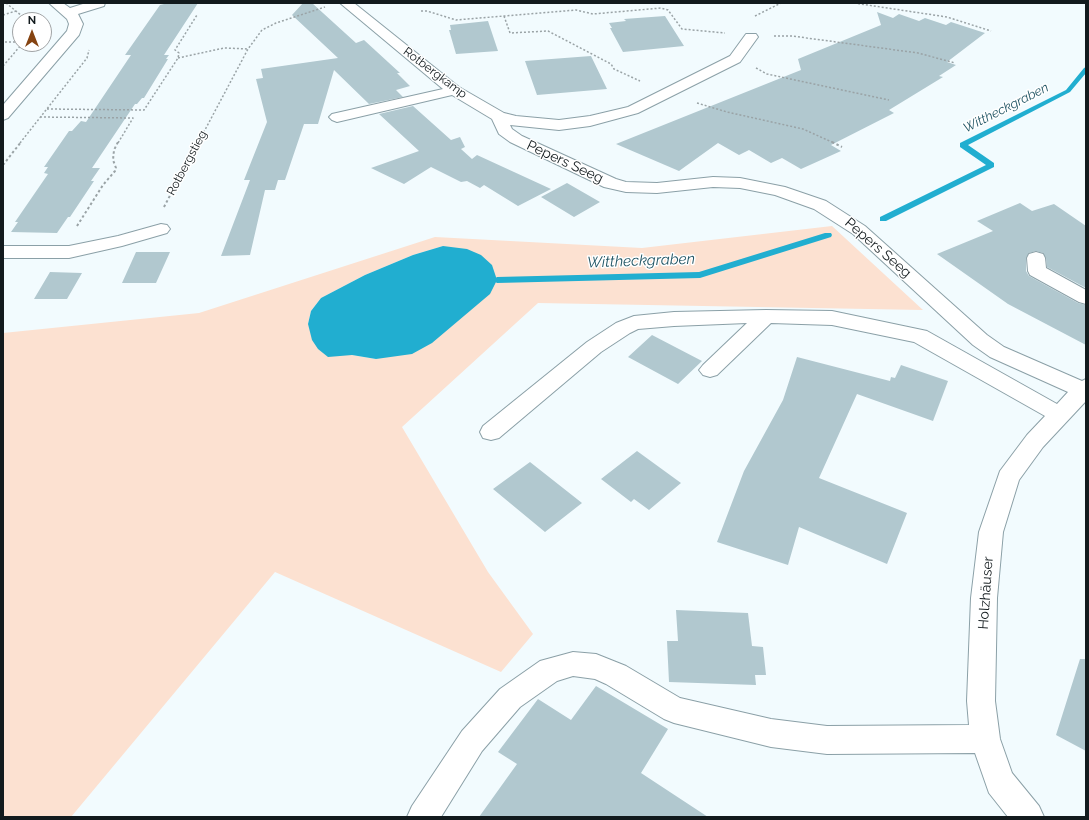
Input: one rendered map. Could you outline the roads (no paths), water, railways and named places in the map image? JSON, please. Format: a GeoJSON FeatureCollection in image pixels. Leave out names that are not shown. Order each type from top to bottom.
{"type":"FeatureCollection","features":[{"type":"Feature","properties":{"kind":"street"},"geometry":{"type":"LineString","coordinates":[[4,114],[74,32],[75,20],[55,3]]}},
{"type":"Feature","properties":{"kind":"street"},"geometry":{"type":"LineString","coordinates":[[68,13],[99,3]]}},
{"type":"Feature","properties":{"kind":"street","name":"Rotbergkamp"},"geometry":{"type":"LineString","coordinates":[[346,3],[454,90],[499,116],[514,121],[559,125],[590,121],[632,110],[735,59],[751,38]]}},
{"type":"Feature","properties":{"kind":"street"},"geometry":{"type":"LineString","coordinates":[[337,117],[438,95],[454,90]]}},
{"type":"Feature","properties":{"kind":"street","name":"Pepers Seeg"},"geometry":{"type":"LineString","coordinates":[[499,116],[505,131],[516,139],[610,183],[626,187],[657,188],[713,182],[740,183],[779,191],[820,205],[859,230],[980,340],[991,348],[1016,362],[1084,389]]}},
{"type":"Feature","properties":{"kind":"street"},"geometry":{"type":"LineString","coordinates":[[3,252],[69,252],[122,241],[161,229]]}},
{"type":"Feature","properties":{"kind":"street"},"geometry":{"type":"LineString","coordinates":[[1036,258],[1037,271],[1086,298]]}},
{"type":"Feature","properties":{"kind":"street"},"geometry":{"type":"LineString","coordinates":[[710,370],[766,316]]}},
{"type":"Feature","properties":{"kind":"street"},"geometry":{"type":"LineString","coordinates":[[491,432],[594,347],[623,328],[634,323],[674,319],[766,316],[832,318],[920,336],[1060,415]]}},
{"type":"Feature","properties":{"kind":"street","name":"Holzhäuser"},"geometry":{"type":"LineString","coordinates":[[1028,817],[1000,782],[985,740],[981,701],[984,606],[991,532],[1008,477],[1035,441],[1084,389]]}},
{"type":"Feature","properties":{"kind":"street"},"geometry":{"type":"LineString","coordinates":[[423,817],[472,741],[510,698],[550,670],[573,664],[596,667],[616,675],[674,710],[771,733],[827,740],[985,740]]}},
{"type":"Feature","properties":{"kind":"water"},"geometry":{"type":"Polygon","coordinates":[[[443,246],[467,249],[481,255],[492,265],[497,280],[490,294],[432,343],[412,354],[376,359],[352,355],[328,357],[318,349],[312,340],[308,324],[311,311],[321,298],[365,275],[413,255],[443,246]]]}},
{"type":"Feature","properties":{"kind":"waterway","name":"Wittheckgraben"},"geometry":{"type":"LineString","coordinates":[[883,219],[991,165],[963,145],[1068,91],[1086,69]]}},
{"type":"Feature","properties":{"kind":"waterway","name":"Wittheckgraben"},"geometry":{"type":"LineString","coordinates":[[497,280],[700,275],[828,235]]}}]}
